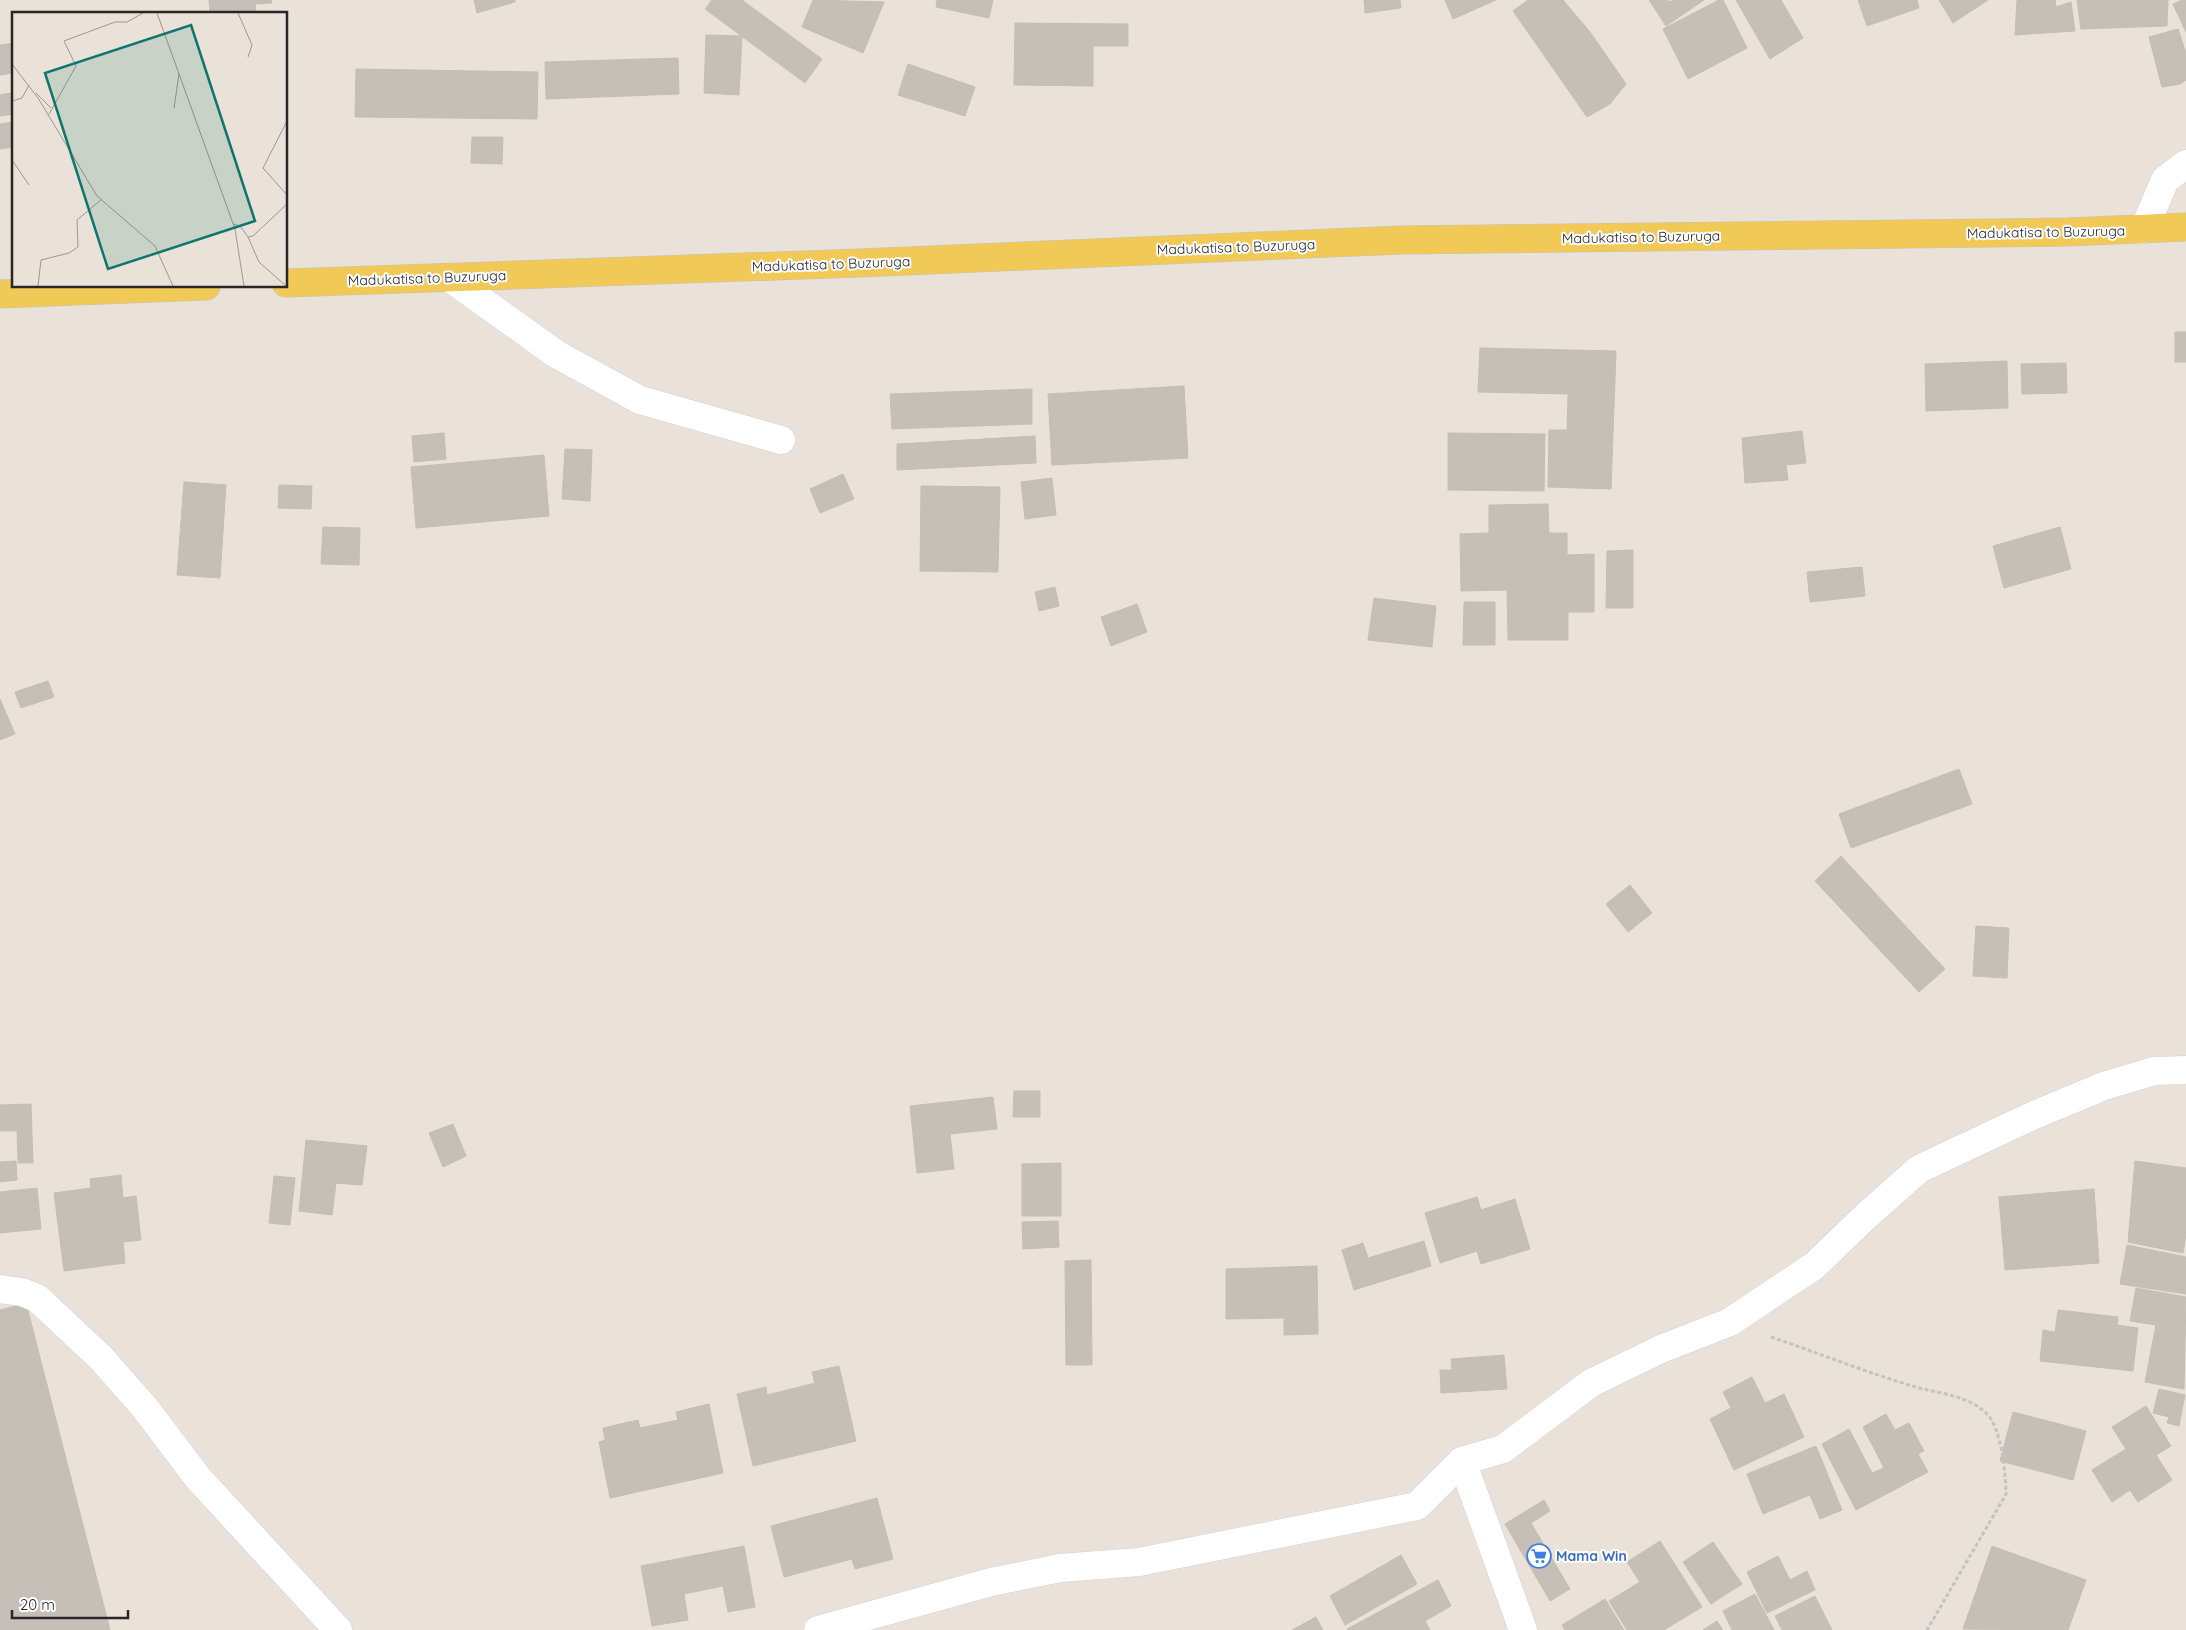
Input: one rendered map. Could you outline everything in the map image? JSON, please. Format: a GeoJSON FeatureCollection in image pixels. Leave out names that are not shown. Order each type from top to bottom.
{"type":"FeatureCollection","features":[{"type":"Feature","properties":{"kind":"main road","name":"Madukatisa to Buzuruga"},"geometry":{"type":"LineString","coordinates":[[288,283],[860,263],[1402,240],[2067,232],[2186,227]]}},
{"type":"Feature","properties":{"kind":"main road"},"geometry":{"type":"LineString","coordinates":[[0,294],[154,288]]}},
{"type":"Feature","properties":{"kind":"street"},"geometry":{"type":"LineString","coordinates":[[2144,229],[2165,180],[2186,164]]}},
{"type":"Feature","properties":{"kind":"street"},"geometry":{"type":"LineString","coordinates":[[450,278],[556,354],[640,400],[781,440]]}},
{"type":"Feature","properties":{"kind":"street"},"geometry":{"type":"LineString","coordinates":[[818,1630],[1017,1577],[1060,1568],[1139,1562],[1417,1506],[1462,1462],[1503,1449],[1590,1383],[1661,1349],[1730,1322],[1814,1266],[1865,1217],[1919,1170],[2032,1116],[2104,1086],[2154,1071],[2186,1070]]}},
{"type":"Feature","properties":{"kind":"street"},"geometry":{"type":"LineString","coordinates":[[0,1289],[22,1292],[37,1298],[101,1358],[145,1408],[198,1478],[338,1630]]}},
{"type":"Feature","properties":{"kind":"street"},"geometry":{"type":"LineString","coordinates":[[1462,1462],[1523,1630]]}},
{"type":"Feature","properties":{"kind":"path"},"geometry":{"type":"LineString","coordinates":[[1730,1322],[1915,1387],[1965,1399],[1988,1414],[1997,1432],[2006,1479],[2006,1494],[1927,1630]]}},
{"type":"Feature","properties":{"kind":"building"},"geometry":{"type":"Polygon","coordinates":[[[209,0],[271,0],[272,3],[255,4],[256,12],[210,12],[209,0]]]}},
{"type":"Feature","properties":{"kind":"building"},"geometry":{"type":"Polygon","coordinates":[[[474,0],[515,0],[515,2],[477,13],[474,0]]]}},
{"type":"Feature","properties":{"kind":"building"},"geometry":{"type":"Polygon","coordinates":[[[712,0],[742,0],[822,59],[805,83],[705,9],[712,0]]]}},
{"type":"Feature","properties":{"kind":"building"},"geometry":{"type":"Polygon","coordinates":[[[813,0],[884,2],[863,53],[802,27],[813,0]]]}},
{"type":"Feature","properties":{"kind":"building"},"geometry":{"type":"Polygon","coordinates":[[[937,0],[993,0],[989,18],[936,7],[937,0]]]}},
{"type":"Feature","properties":{"kind":"building"},"geometry":{"type":"Polygon","coordinates":[[[1364,0],[1400,0],[1401,8],[1365,13],[1364,0]]]}},
{"type":"Feature","properties":{"kind":"building"},"geometry":{"type":"Polygon","coordinates":[[[1445,0],[1496,0],[1453,19],[1445,0]]]}},
{"type":"Feature","properties":{"kind":"building"},"geometry":{"type":"Polygon","coordinates":[[[1528,0],[1563,0],[1590,32],[1626,84],[1610,104],[1587,117],[1513,11],[1528,0]]]}},
{"type":"Feature","properties":{"kind":"building"},"geometry":{"type":"Polygon","coordinates":[[[1649,0],[1668,0],[1670,2],[1673,0],[1704,0],[1666,26],[1649,0]]]}},
{"type":"Feature","properties":{"kind":"building"},"geometry":{"type":"Polygon","coordinates":[[[1719,0],[1723,0],[1747,48],[1688,79],[1663,29],[1719,0]]]}},
{"type":"Feature","properties":{"kind":"building"},"geometry":{"type":"Polygon","coordinates":[[[1736,0],[1781,0],[1803,38],[1770,59],[1736,0]]]}},
{"type":"Feature","properties":{"kind":"building"},"geometry":{"type":"Polygon","coordinates":[[[1858,0],[1917,0],[1919,8],[1867,26],[1858,0]]]}},
{"type":"Feature","properties":{"kind":"building"},"geometry":{"type":"Polygon","coordinates":[[[1939,0],[1988,0],[1953,23],[1939,0]]]}},
{"type":"Feature","properties":{"kind":"building"},"geometry":{"type":"Polygon","coordinates":[[[2017,0],[2055,0],[2056,7],[2071,2],[2075,31],[2015,35],[2017,0]]]}},
{"type":"Feature","properties":{"kind":"building"},"geometry":{"type":"Polygon","coordinates":[[[2077,0],[2168,0],[2167,26],[2081,29],[2077,0]]]}},
{"type":"Feature","properties":{"kind":"building"},"geometry":{"type":"Polygon","coordinates":[[[2186,0],[2186,32],[2173,4],[2186,0]]]}},
{"type":"Feature","properties":{"kind":"building"},"geometry":{"type":"Polygon","coordinates":[[[1015,23],[1128,24],[1128,46],[1093,46],[1093,86],[1014,85],[1015,23]]]}},
{"type":"Feature","properties":{"kind":"building"},"geometry":{"type":"Polygon","coordinates":[[[2178,29],[2186,53],[2186,80],[2180,84],[2162,87],[2149,37],[2178,29]]]}},
{"type":"Feature","properties":{"kind":"building"},"geometry":{"type":"Polygon","coordinates":[[[706,35],[742,36],[739,95],[704,93],[706,35]]]}},
{"type":"Feature","properties":{"kind":"building"},"geometry":{"type":"Polygon","coordinates":[[[12,43],[12,73],[0,75],[0,45],[12,43]]]}},
{"type":"Feature","properties":{"kind":"building"},"geometry":{"type":"Polygon","coordinates":[[[678,58],[679,94],[546,99],[545,62],[678,58]]]}},
{"type":"Feature","properties":{"kind":"building"},"geometry":{"type":"Polygon","coordinates":[[[908,64],[975,87],[965,116],[898,95],[908,64]]]}},
{"type":"Feature","properties":{"kind":"building"},"geometry":{"type":"Polygon","coordinates":[[[356,69],[538,72],[537,119],[355,117],[356,69]]]}},
{"type":"Feature","properties":{"kind":"building"},"geometry":{"type":"Polygon","coordinates":[[[11,93],[12,114],[0,116],[0,95],[11,93]]]}},
{"type":"Feature","properties":{"kind":"building"},"geometry":{"type":"Polygon","coordinates":[[[12,122],[12,147],[0,149],[0,124],[12,122]]]}},
{"type":"Feature","properties":{"kind":"building"},"geometry":{"type":"Polygon","coordinates":[[[472,137],[503,137],[502,164],[471,163],[472,137]]]}},
{"type":"Feature","properties":{"kind":"building"},"geometry":{"type":"Polygon","coordinates":[[[2175,332],[2186,332],[2186,362],[2175,362],[2175,332]]]}},
{"type":"Feature","properties":{"kind":"building"},"geometry":{"type":"Polygon","coordinates":[[[1480,348],[1616,351],[1611,489],[1548,487],[1549,430],[1567,430],[1568,394],[1478,392],[1480,348]]]}},
{"type":"Feature","properties":{"kind":"building"},"geometry":{"type":"Polygon","coordinates":[[[2007,361],[2008,408],[1926,411],[1925,364],[2007,361]]]}},
{"type":"Feature","properties":{"kind":"building"},"geometry":{"type":"Polygon","coordinates":[[[2066,363],[2067,393],[2022,394],[2021,364],[2066,363]]]}},
{"type":"Feature","properties":{"kind":"building"},"geometry":{"type":"Polygon","coordinates":[[[1184,386],[1188,458],[1052,465],[1048,394],[1184,386]]]}},
{"type":"Feature","properties":{"kind":"building"},"geometry":{"type":"Polygon","coordinates":[[[1032,389],[1032,424],[892,429],[890,394],[1032,389]]]}},
{"type":"Feature","properties":{"kind":"building"},"geometry":{"type":"Polygon","coordinates":[[[1802,431],[1806,463],[1786,465],[1788,480],[1745,483],[1742,438],[1802,431]]]}},
{"type":"Feature","properties":{"kind":"building"},"geometry":{"type":"Polygon","coordinates":[[[444,433],[446,459],[414,462],[412,436],[444,433]]]}},
{"type":"Feature","properties":{"kind":"building"},"geometry":{"type":"Polygon","coordinates":[[[1448,433],[1545,434],[1544,491],[1448,490],[1448,433]]]}},
{"type":"Feature","properties":{"kind":"building"},"geometry":{"type":"Polygon","coordinates":[[[1035,436],[1036,463],[897,470],[897,444],[1035,436]]]}},
{"type":"Feature","properties":{"kind":"building"},"geometry":{"type":"Polygon","coordinates":[[[565,449],[592,450],[590,501],[562,499],[565,449]]]}},
{"type":"Feature","properties":{"kind":"building"},"geometry":{"type":"Polygon","coordinates":[[[544,455],[549,516],[416,528],[411,467],[544,455]]]}},
{"type":"Feature","properties":{"kind":"building"},"geometry":{"type":"Polygon","coordinates":[[[843,474],[854,499],[820,513],[810,489],[843,474]]]}},
{"type":"Feature","properties":{"kind":"building"},"geometry":{"type":"Polygon","coordinates":[[[1052,478],[1056,515],[1025,519],[1021,482],[1052,478]]]}},
{"type":"Feature","properties":{"kind":"building"},"geometry":{"type":"Polygon","coordinates":[[[184,482],[226,485],[220,578],[177,575],[184,482]]]}},
{"type":"Feature","properties":{"kind":"building"},"geometry":{"type":"Polygon","coordinates":[[[279,485],[312,486],[311,509],[278,508],[279,485]]]}},
{"type":"Feature","properties":{"kind":"building"},"geometry":{"type":"Polygon","coordinates":[[[921,486],[1000,487],[998,572],[920,571],[921,486]]]}},
{"type":"Feature","properties":{"kind":"building"},"geometry":{"type":"Polygon","coordinates":[[[1548,504],[1549,533],[1567,533],[1567,555],[1594,554],[1594,612],[1568,612],[1568,640],[1508,640],[1507,590],[1461,591],[1460,534],[1489,533],[1489,505],[1548,504]]]}},
{"type":"Feature","properties":{"kind":"building"},"geometry":{"type":"Polygon","coordinates":[[[323,527],[360,528],[359,565],[321,564],[323,527]]]}},
{"type":"Feature","properties":{"kind":"building"},"geometry":{"type":"Polygon","coordinates":[[[2060,527],[2071,569],[2004,588],[1993,546],[2060,527]]]}},
{"type":"Feature","properties":{"kind":"building"},"geometry":{"type":"Polygon","coordinates":[[[1633,550],[1633,608],[1606,608],[1607,551],[1633,550]]]}},
{"type":"Feature","properties":{"kind":"building"},"geometry":{"type":"Polygon","coordinates":[[[1862,567],[1865,596],[1810,602],[1807,572],[1862,567]]]}},
{"type":"Feature","properties":{"kind":"building"},"geometry":{"type":"Polygon","coordinates":[[[1055,587],[1059,606],[1039,611],[1035,592],[1055,587]]]}},
{"type":"Feature","properties":{"kind":"building"},"geometry":{"type":"Polygon","coordinates":[[[1374,598],[1436,606],[1432,647],[1368,640],[1374,598]]]}},
{"type":"Feature","properties":{"kind":"building"},"geometry":{"type":"Polygon","coordinates":[[[1464,602],[1495,602],[1495,645],[1463,645],[1464,602]]]}},
{"type":"Feature","properties":{"kind":"building"},"geometry":{"type":"Polygon","coordinates":[[[1137,604],[1147,632],[1111,646],[1101,617],[1137,604]]]}},
{"type":"Feature","properties":{"kind":"building"},"geometry":{"type":"Polygon","coordinates":[[[48,681],[54,697],[21,708],[15,692],[48,681]]]}},
{"type":"Feature","properties":{"kind":"building"},"geometry":{"type":"Polygon","coordinates":[[[0,699],[15,734],[0,740],[0,699]]]}},
{"type":"Feature","properties":{"kind":"building"},"geometry":{"type":"Polygon","coordinates":[[[1959,769],[1972,804],[1851,848],[1839,814],[1959,769]]]}},
{"type":"Feature","properties":{"kind":"building"},"geometry":{"type":"Polygon","coordinates":[[[1841,856],[1945,969],[1919,992],[1815,881],[1841,856]]]}},
{"type":"Feature","properties":{"kind":"building"},"geometry":{"type":"Polygon","coordinates":[[[1630,885],[1652,913],[1628,932],[1606,904],[1630,885]]]}},
{"type":"Feature","properties":{"kind":"building"},"geometry":{"type":"Polygon","coordinates":[[[1976,926],[2009,928],[2007,978],[1973,976],[1976,926]]]}},
{"type":"Feature","properties":{"kind":"building"},"geometry":{"type":"Polygon","coordinates":[[[1014,1091],[1040,1091],[1040,1117],[1013,1117],[1014,1091]]]}},
{"type":"Feature","properties":{"kind":"building"},"geometry":{"type":"Polygon","coordinates":[[[993,1097],[997,1129],[950,1134],[954,1169],[917,1173],[910,1106],[993,1097]]]}},
{"type":"Feature","properties":{"kind":"building"},"geometry":{"type":"Polygon","coordinates":[[[31,1104],[33,1163],[18,1163],[17,1131],[0,1131],[0,1105],[31,1104]]]}},
{"type":"Feature","properties":{"kind":"building"},"geometry":{"type":"Polygon","coordinates":[[[453,1124],[466,1156],[443,1167],[429,1133],[453,1124]]]}},
{"type":"Feature","properties":{"kind":"building"},"geometry":{"type":"Polygon","coordinates":[[[306,1140],[367,1146],[362,1185],[336,1183],[332,1215],[299,1211],[306,1140]]]}},
{"type":"Feature","properties":{"kind":"building"},"geometry":{"type":"Polygon","coordinates":[[[16,1161],[17,1180],[0,1182],[0,1162],[16,1161]]]}},
{"type":"Feature","properties":{"kind":"building"},"geometry":{"type":"Polygon","coordinates":[[[2135,1161],[2186,1168],[2186,1235],[2183,1253],[2128,1242],[2135,1161]]]}},
{"type":"Feature","properties":{"kind":"building"},"geometry":{"type":"Polygon","coordinates":[[[1061,1163],[1061,1216],[1022,1216],[1022,1164],[1061,1163]]]}},
{"type":"Feature","properties":{"kind":"building"},"geometry":{"type":"Polygon","coordinates":[[[121,1175],[123,1198],[136,1196],[141,1240],[123,1242],[125,1263],[64,1271],[54,1193],[91,1188],[90,1179],[121,1175]]]}},
{"type":"Feature","properties":{"kind":"building"},"geometry":{"type":"Polygon","coordinates":[[[274,1176],[295,1178],[290,1225],[269,1223],[274,1176]]]}},
{"type":"Feature","properties":{"kind":"building"},"geometry":{"type":"Polygon","coordinates":[[[37,1188],[41,1229],[0,1233],[0,1192],[37,1188]]]}},
{"type":"Feature","properties":{"kind":"building"},"geometry":{"type":"Polygon","coordinates":[[[2094,1189],[2099,1263],[2005,1270],[1999,1197],[2094,1189]]]}},
{"type":"Feature","properties":{"kind":"building"},"geometry":{"type":"Polygon","coordinates":[[[1477,1197],[1481,1210],[1515,1199],[1530,1249],[1481,1264],[1477,1251],[1440,1263],[1425,1213],[1477,1197]]]}},
{"type":"Feature","properties":{"kind":"building"},"geometry":{"type":"Polygon","coordinates":[[[1058,1221],[1059,1247],[1023,1249],[1022,1222],[1058,1221]]]}},
{"type":"Feature","properties":{"kind":"building"},"geometry":{"type":"Polygon","coordinates":[[[1424,1241],[1431,1266],[1354,1290],[1342,1250],[1363,1243],[1368,1258],[1424,1241]]]}},
{"type":"Feature","properties":{"kind":"building"},"geometry":{"type":"Polygon","coordinates":[[[2127,1245],[2186,1257],[2186,1294],[2120,1284],[2127,1245]]]}},
{"type":"Feature","properties":{"kind":"building"},"geometry":{"type":"Polygon","coordinates":[[[1091,1260],[1092,1365],[1066,1365],[1065,1261],[1091,1260]]]}},
{"type":"Feature","properties":{"kind":"building"},"geometry":{"type":"Polygon","coordinates":[[[1317,1266],[1318,1334],[1284,1335],[1284,1318],[1226,1319],[1226,1269],[1317,1266]]]}},
{"type":"Feature","properties":{"kind":"building"},"geometry":{"type":"Polygon","coordinates":[[[2136,1288],[2186,1297],[2184,1389],[2145,1382],[2156,1325],[2130,1321],[2136,1288]]]}},
{"type":"Feature","properties":{"kind":"building"},"geometry":{"type":"Polygon","coordinates":[[[26,1303],[110,1630],[0,1630],[0,1310],[26,1303]]]}},
{"type":"Feature","properties":{"kind":"building"},"geometry":{"type":"Polygon","coordinates":[[[2058,1310],[2118,1317],[2117,1325],[2138,1328],[2133,1371],[2040,1361],[2043,1330],[2055,1332],[2058,1310]]]}},
{"type":"Feature","properties":{"kind":"building"},"geometry":{"type":"Polygon","coordinates":[[[1504,1355],[1507,1389],[1441,1393],[1440,1370],[1452,1370],[1451,1359],[1504,1355]]]}},
{"type":"Feature","properties":{"kind":"building"},"geometry":{"type":"Polygon","coordinates":[[[839,1366],[856,1441],[753,1466],[737,1394],[766,1387],[767,1395],[815,1383],[812,1372],[839,1366]]]}},
{"type":"Feature","properties":{"kind":"building"},"geometry":{"type":"Polygon","coordinates":[[[1752,1377],[1765,1403],[1784,1394],[1804,1437],[1734,1470],[1710,1419],[1731,1408],[1723,1392],[1752,1377]]]}},
{"type":"Feature","properties":{"kind":"building"},"geometry":{"type":"Polygon","coordinates":[[[2159,1389],[2185,1395],[2179,1426],[2167,1423],[2169,1417],[2153,1413],[2159,1389]]]}},
{"type":"Feature","properties":{"kind":"building"},"geometry":{"type":"Polygon","coordinates":[[[709,1404],[723,1473],[610,1498],[599,1442],[605,1440],[603,1428],[638,1420],[640,1428],[678,1420],[676,1412],[709,1404]]]}},
{"type":"Feature","properties":{"kind":"building"},"geometry":{"type":"Polygon","coordinates":[[[2146,1406],[2171,1446],[2156,1455],[2172,1480],[2138,1502],[2130,1490],[2112,1502],[2092,1470],[2126,1449],[2112,1427],[2146,1406]]]}},
{"type":"Feature","properties":{"kind":"building"},"geometry":{"type":"Polygon","coordinates":[[[2013,1412],[2086,1431],[2073,1480],[2000,1461],[2013,1412]]]}},
{"type":"Feature","properties":{"kind":"building"},"geometry":{"type":"Polygon","coordinates":[[[1886,1414],[1895,1430],[1909,1423],[1924,1451],[1918,1454],[1928,1472],[1856,1510],[1822,1444],[1849,1429],[1872,1473],[1884,1468],[1863,1427],[1886,1414]]]}},
{"type":"Feature","properties":{"kind":"building"},"geometry":{"type":"Polygon","coordinates":[[[1816,1446],[1842,1510],[1820,1519],[1810,1495],[1763,1514],[1747,1474],[1816,1446]]]}},
{"type":"Feature","properties":{"kind":"building"},"geometry":{"type":"Polygon","coordinates":[[[877,1498],[893,1559],[855,1569],[852,1559],[784,1577],[771,1526],[877,1498]]]}},
{"type":"Feature","properties":{"kind":"building"},"geometry":{"type":"Polygon","coordinates":[[[1544,1500],[1550,1511],[1531,1523],[1570,1589],[1550,1601],[1505,1524],[1544,1500]]]}},
{"type":"Feature","properties":{"kind":"building"},"geometry":{"type":"Polygon","coordinates":[[[1660,1541],[1702,1607],[1664,1630],[1627,1630],[1609,1601],[1640,1582],[1627,1562],[1660,1541]]]}},
{"type":"Feature","properties":{"kind":"building"},"geometry":{"type":"Polygon","coordinates":[[[1713,1542],[1742,1584],[1711,1604],[1683,1562],[1713,1542]]]}},
{"type":"Feature","properties":{"kind":"building"},"geometry":{"type":"Polygon","coordinates":[[[744,1546],[755,1607],[728,1612],[723,1586],[684,1594],[688,1620],[652,1626],[641,1566],[744,1546]]]}},
{"type":"Feature","properties":{"kind":"building"},"geometry":{"type":"Polygon","coordinates":[[[1992,1546],[2086,1580],[2068,1630],[1963,1629],[1992,1546]]]}},
{"type":"Feature","properties":{"kind":"building"},"geometry":{"type":"Polygon","coordinates":[[[1401,1555],[1417,1584],[1345,1625],[1330,1596],[1401,1555]]]}},
{"type":"Feature","properties":{"kind":"building"},"geometry":{"type":"Polygon","coordinates":[[[1778,1556],[1790,1580],[1807,1571],[1815,1590],[1767,1613],[1747,1572],[1778,1556]]]}},
{"type":"Feature","properties":{"kind":"building"},"geometry":{"type":"Polygon","coordinates":[[[1438,1580],[1451,1606],[1425,1621],[1430,1630],[1347,1629],[1438,1580]]]}},
{"type":"Feature","properties":{"kind":"building"},"geometry":{"type":"Polygon","coordinates":[[[1755,1594],[1774,1630],[1732,1630],[1723,1611],[1755,1594]]]}},
{"type":"Feature","properties":{"kind":"building"},"geometry":{"type":"Polygon","coordinates":[[[1815,1596],[1832,1630],[1782,1630],[1775,1616],[1815,1596]]]}},
{"type":"Feature","properties":{"kind":"building"},"geometry":{"type":"Polygon","coordinates":[[[1605,1599],[1624,1630],[1565,1630],[1562,1625],[1605,1599]]]}},
{"type":"Feature","properties":{"kind":"building"},"geometry":{"type":"Polygon","coordinates":[[[1316,1617],[1323,1630],[1292,1630],[1316,1617]]]}},
{"type":"Feature","properties":{"kind":"building"},"geometry":{"type":"Polygon","coordinates":[[[1717,1621],[1723,1630],[1703,1630],[1717,1621]]]}},
{"type":"Feature","properties":{"kind":"place","name":"Mama Win"},"geometry":{"type":"Point","coordinates":[1539,1556]}}]}
